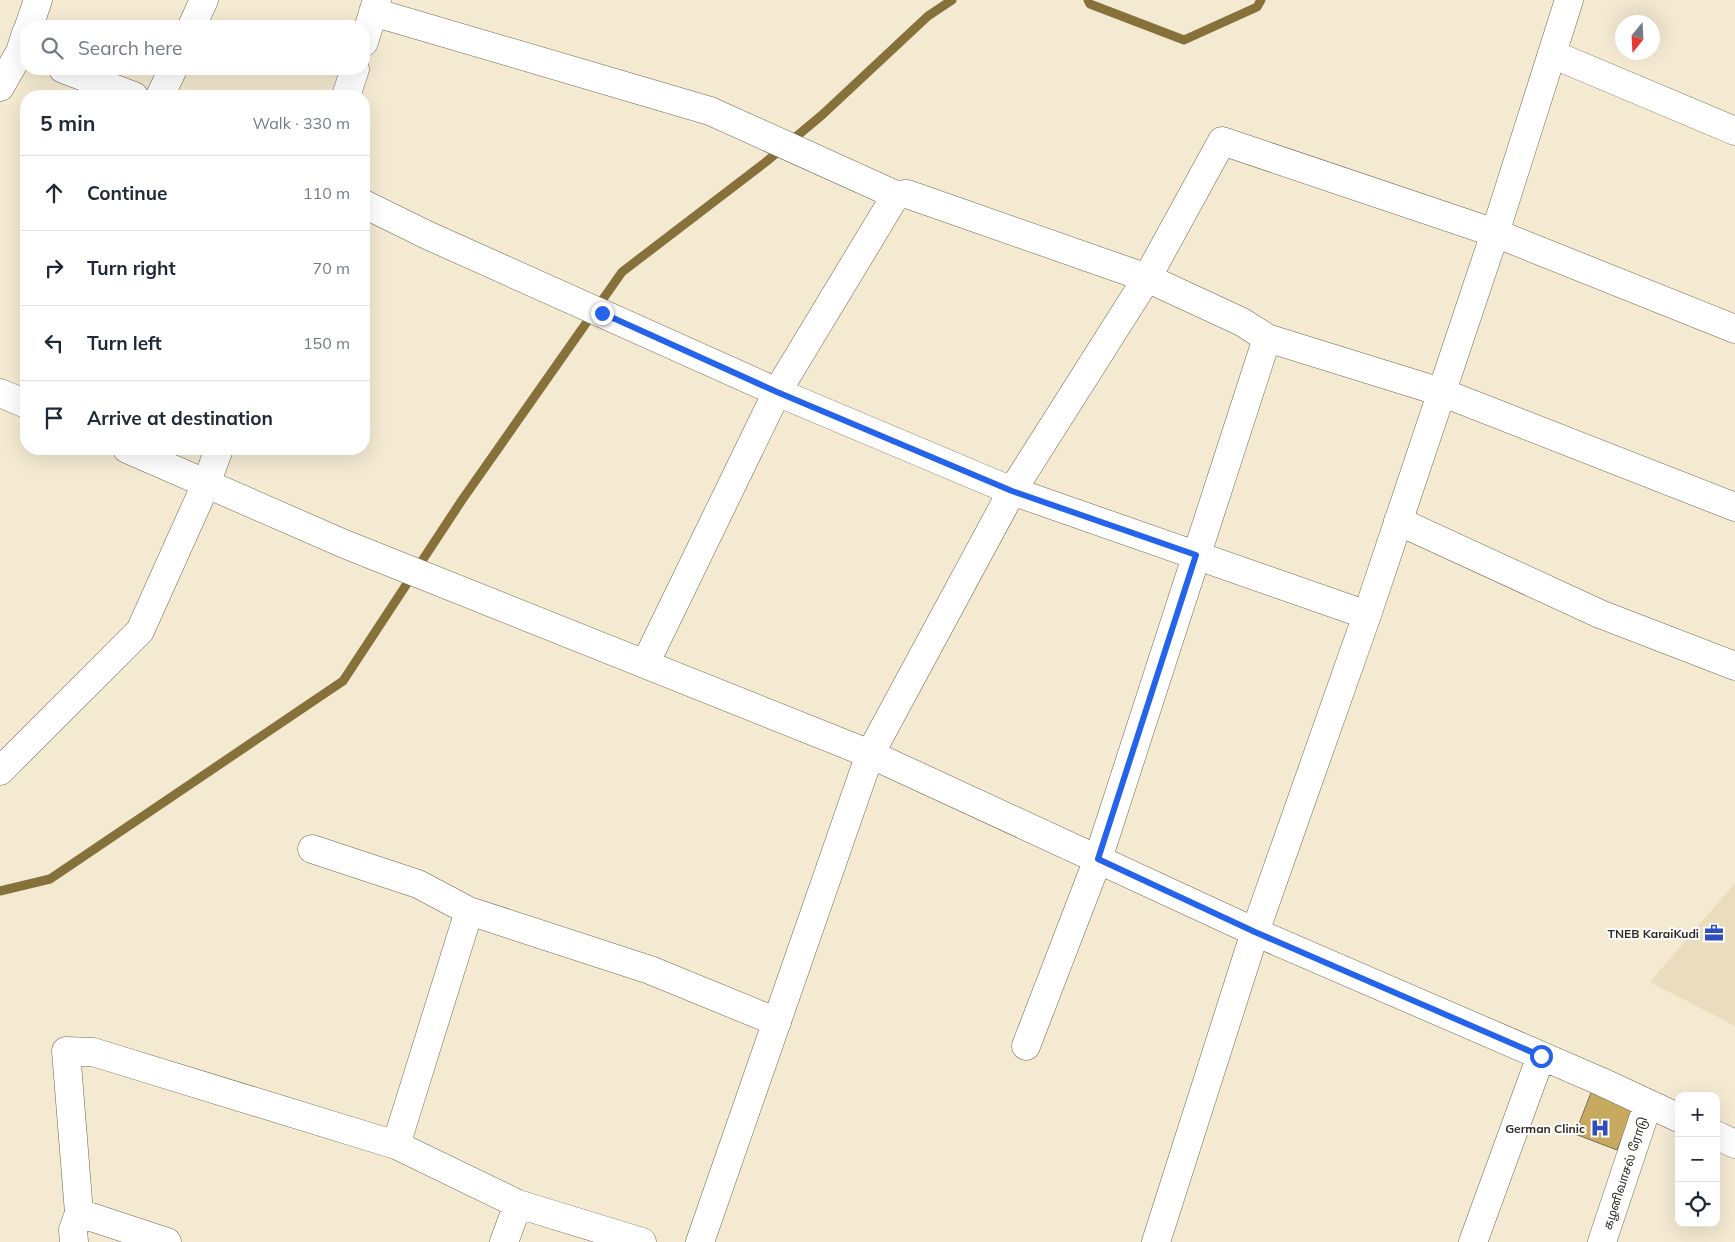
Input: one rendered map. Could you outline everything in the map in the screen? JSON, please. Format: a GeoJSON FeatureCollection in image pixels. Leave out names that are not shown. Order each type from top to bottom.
{"type":"FeatureCollection","features":[{"type":"Feature","properties":{"kind":"street"},"geometry":{"type":"LineString","coordinates":[[31,20],[38,0]]}},
{"type":"Feature","properties":{"kind":"street"},"geometry":{"type":"LineString","coordinates":[[195,20],[204,0]]}},
{"type":"Feature","properties":{"kind":"street"},"geometry":{"type":"LineString","coordinates":[[1156,1242],[1255,932],[1367,615],[1495,233],[1569,0]]}},
{"type":"Feature","properties":{"kind":"street"},"geometry":{"type":"LineString","coordinates":[[370,22],[375,6],[710,111],[896,195],[907,194],[1147,278],[1242,322],[1267,338],[1441,392],[1735,507]]}},
{"type":"Feature","properties":{"kind":"street"},"geometry":{"type":"LineString","coordinates":[[0,87],[18,46]]}},
{"type":"Feature","properties":{"kind":"street"},"geometry":{"type":"LineString","coordinates":[[1552,54],[1733,125]]}},
{"type":"Feature","properties":{"kind":"street"},"geometry":{"type":"LineString","coordinates":[[79,75],[118,90]]}},
{"type":"Feature","properties":{"kind":"street"},"geometry":{"type":"LineString","coordinates":[[163,90],[170,75]]}},
{"type":"Feature","properties":{"kind":"street"},"geometry":{"type":"LineString","coordinates":[[348,90],[353,75]]}},
{"type":"Feature","properties":{"kind":"street"},"geometry":{"type":"LineString","coordinates":[[700,1242],[870,754],[1012,491],[1147,278],[1222,140],[1495,233],[1735,329]]}},
{"type":"Feature","properties":{"kind":"street"},"geometry":{"type":"LineString","coordinates":[[645,664],[777,392],[896,195]]}},
{"type":"Feature","properties":{"kind":"street"},"geometry":{"type":"LineString","coordinates":[[370,207],[777,392],[1012,491],[1367,615]]}},
{"type":"Feature","properties":{"kind":"street"},"geometry":{"type":"LineString","coordinates":[[1026,1046],[1098,859],[1267,338]]}},
{"type":"Feature","properties":{"kind":"street"},"geometry":{"type":"LineString","coordinates":[[0,393],[20,401]]}},
{"type":"Feature","properties":{"kind":"street"},"geometry":{"type":"LineString","coordinates":[[141,455],[342,543],[870,754],[1255,932],[1675,1116]]}},
{"type":"Feature","properties":{"kind":"street"},"geometry":{"type":"LineString","coordinates":[[0,771],[140,631],[206,484],[217,455]]}},
{"type":"Feature","properties":{"kind":"street"},"geometry":{"type":"LineString","coordinates":[[1398,521],[1600,614],[1735,666]]}},
{"type":"Feature","properties":{"kind":"street"},"geometry":{"type":"LineString","coordinates":[[312,849],[418,884],[469,911],[650,970],[777,1022]]}},
{"type":"Feature","properties":{"kind":"street"},"geometry":{"type":"LineString","coordinates":[[396,1145],[469,911]]}},
{"type":"Feature","properties":{"kind":"street"},"geometry":{"type":"LineString","coordinates":[[74,1242],[73,1230],[79,1213],[66,1051],[93,1052],[396,1145],[518,1204],[642,1242]]}},
{"type":"Feature","properties":{"kind":"street"},"geometry":{"type":"LineString","coordinates":[[1474,1242],[1541,1056]]}},
{"type":"Feature","properties":{"kind":"street","name":"கழனிவாசல் ரோடு"},"geometry":{"type":"LineString","coordinates":[[1602,1242],[1648,1104]]}},
{"type":"Feature","properties":{"kind":"street"},"geometry":{"type":"LineString","coordinates":[[1720,1137],[1735,1144]]}},
{"type":"Feature","properties":{"kind":"street"},"geometry":{"type":"LineString","coordinates":[[504,1242],[518,1204]]}},
{"type":"Feature","properties":{"kind":"street"},"geometry":{"type":"LineString","coordinates":[[79,1213],[168,1242]]}},
{"type":"Feature","properties":{"kind":"shaded area","name":"TNEB KaraiKudi"},"geometry":{"type":"Polygon","coordinates":[[[1735,883],[1735,1026],[1650,982],[1735,883]]]}},
{"type":"Feature","properties":{"kind":"building"},"geometry":{"type":"Polygon","coordinates":[[[1592,1090],[1635,1107],[1617,1150],[1575,1134],[1592,1090]]]}},
{"type":"Feature","properties":{"kind":"waterway"},"geometry":{"type":"LineString","coordinates":[[0,891],[50,879],[343,681],[462,500],[622,272],[767,161],[822,115],[928,16],[952,0]]}},
{"type":"Feature","properties":{"kind":"waterway"},"geometry":{"type":"LineString","coordinates":[[1088,0],[1090,4],[1184,40],[1257,7],[1261,0]]}},
{"type":"Feature","properties":{"kind":"place","name":"TNEB KaraiKudi"},"geometry":{"type":"Point","coordinates":[1714,933]}},
{"type":"Feature","properties":{"kind":"place","name":"German Clinic"},"geometry":{"type":"Point","coordinates":[1600,1128]}},
{"type":"Feature","properties":{"kind":"route"},"geometry":{"type":"LineString","coordinates":[[602,313],[777,392],[1012,491],[1196,555],[1098,859],[1255,932],[1541,1056]]}}]}
